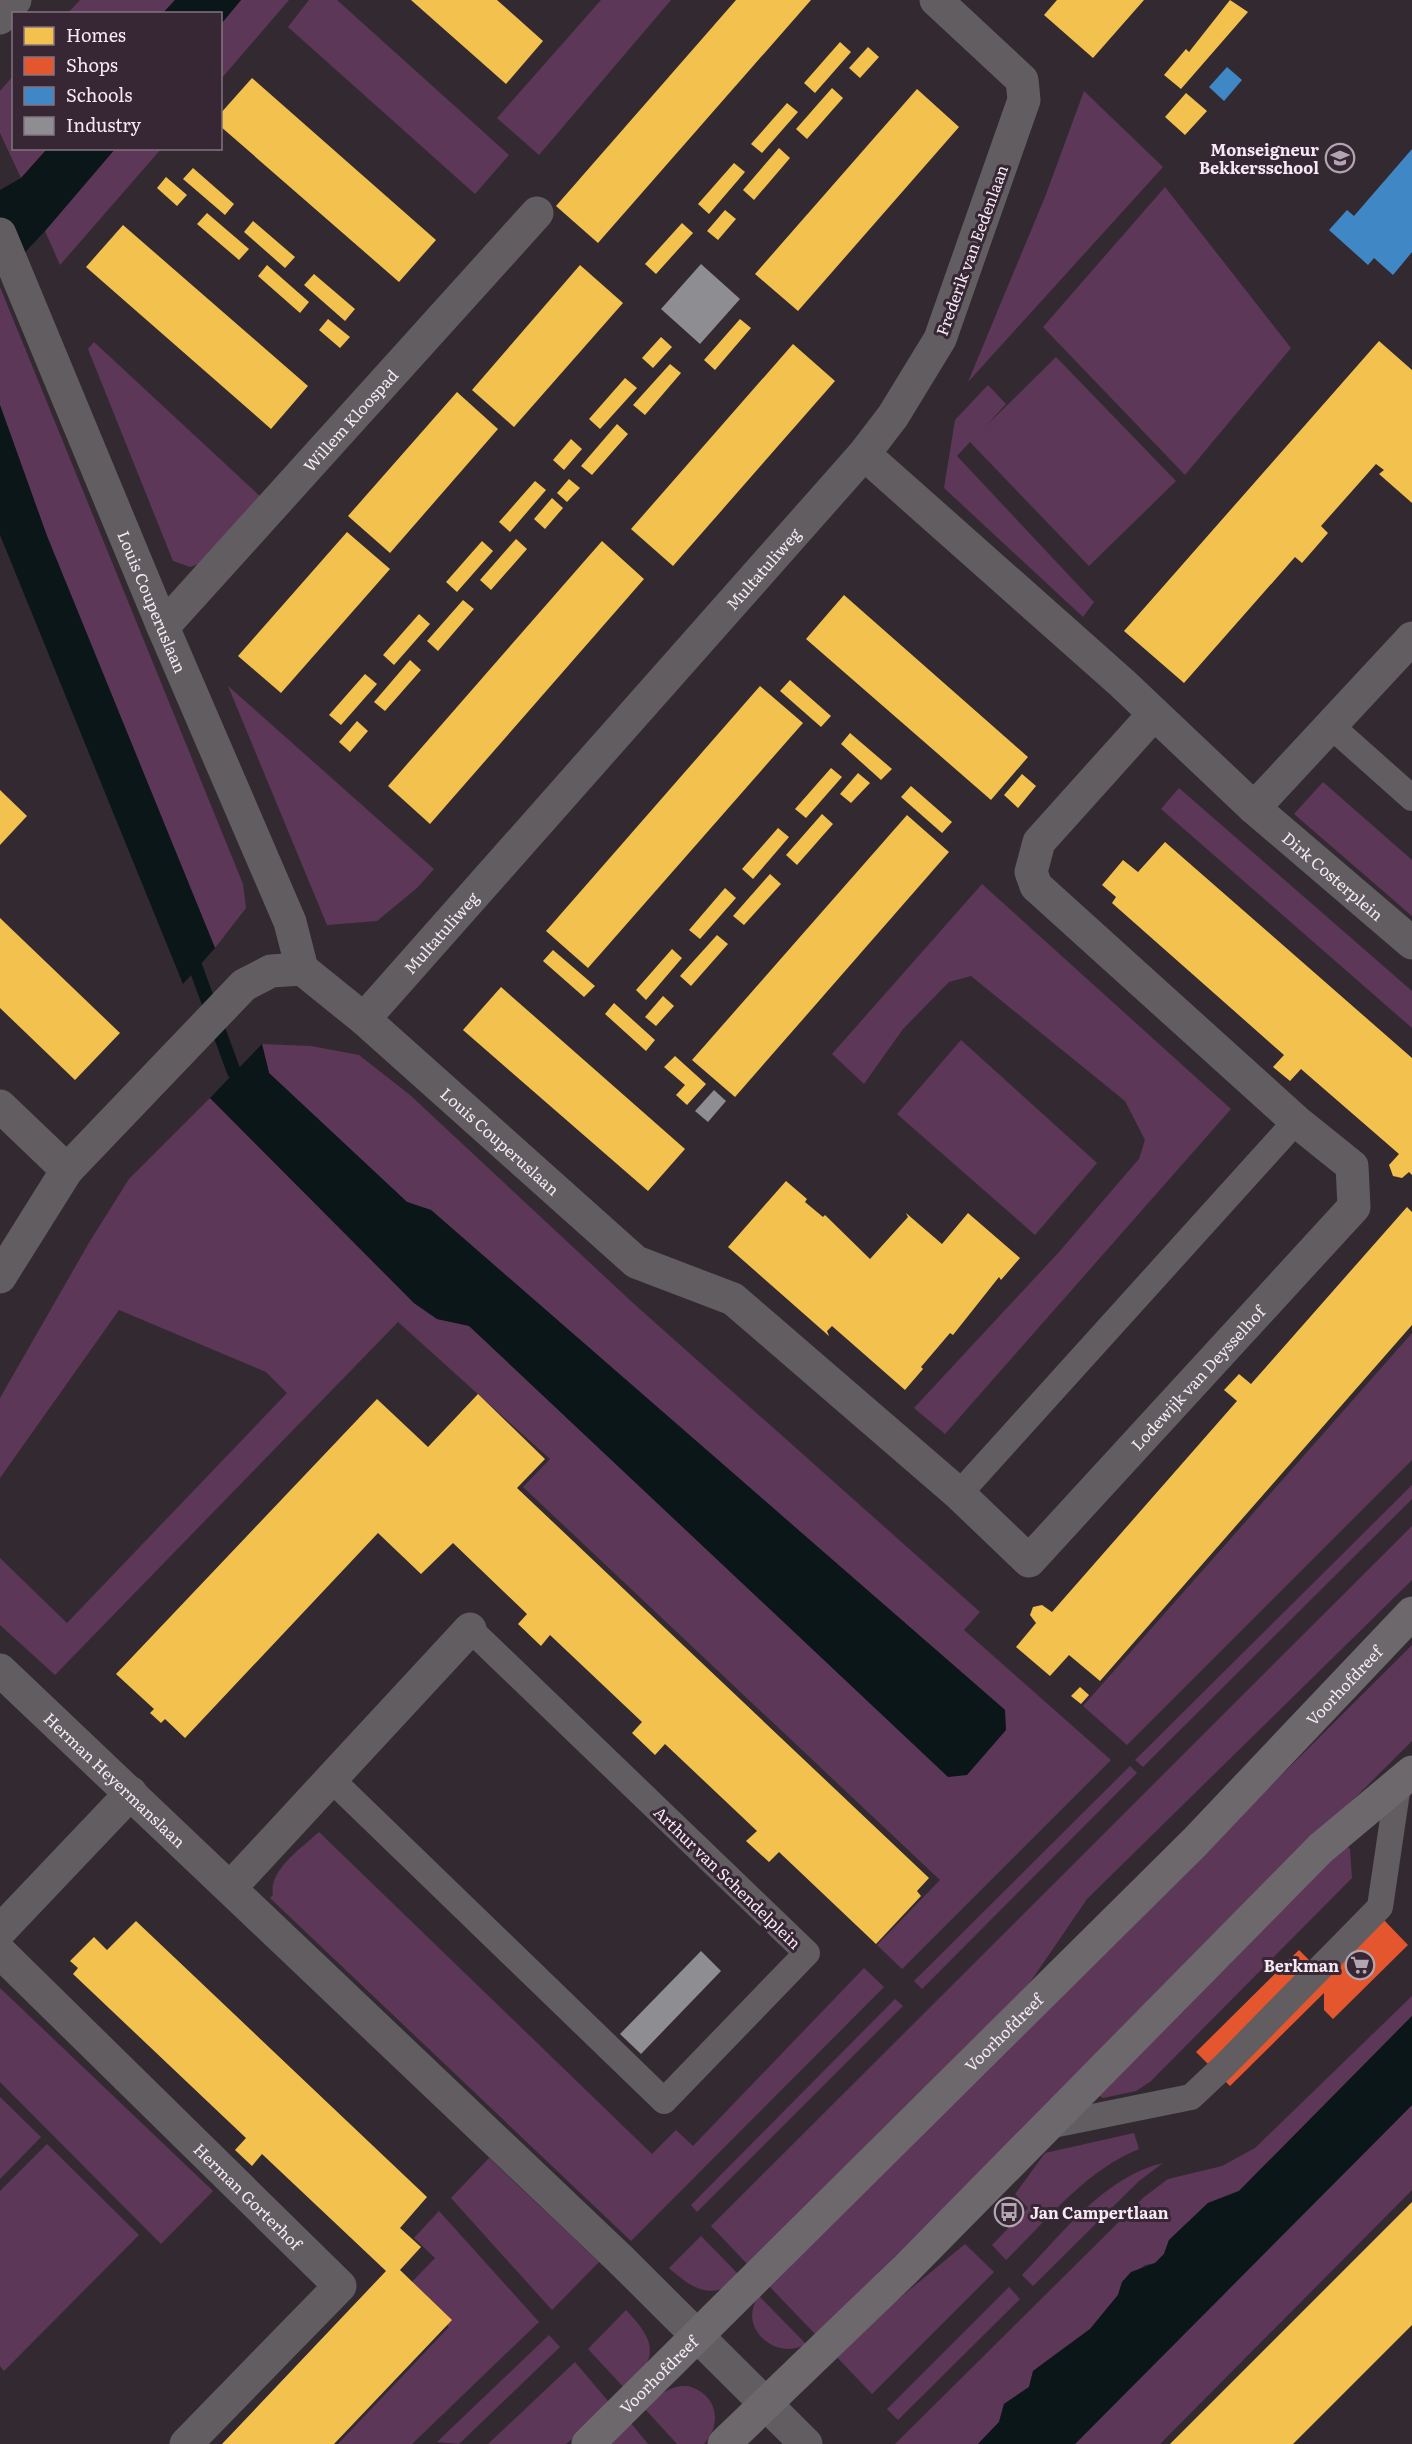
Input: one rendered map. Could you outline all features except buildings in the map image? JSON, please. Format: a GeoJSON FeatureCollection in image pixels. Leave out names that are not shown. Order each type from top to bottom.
{"type":"FeatureCollection","features":[{"type":"Feature","properties":{"kind":"street"},"geometry":{"type":"LineString","coordinates":[[0,18],[15,0]]}},
{"type":"Feature","properties":{"kind":"street","name":"Frederik van Eedenlaan"},"geometry":{"type":"LineString","coordinates":[[864,454],[893,416],[940,339],[1024,100],[1022,80],[936,0]]}},
{"type":"Feature","properties":{"kind":"street","name":"Willem Kloospad"},"geometry":{"type":"LineString","coordinates":[[163,627],[537,213]]}},
{"type":"Feature","properties":{"kind":"street","name":"Louis Couperuslaan"},"geometry":{"type":"LineString","coordinates":[[0,234],[163,627],[290,922],[302,969]]}},
{"type":"Feature","properties":{"kind":"street"},"geometry":{"type":"LineString","coordinates":[[864,454],[1154,714]]}},
{"type":"Feature","properties":{"kind":"street","name":"Multatuliweg"},"geometry":{"type":"LineString","coordinates":[[364,1019],[864,454]]}},
{"type":"Feature","properties":{"kind":"street"},"geometry":{"type":"LineString","coordinates":[[1254,808],[1412,638]]}},
{"type":"Feature","properties":{"kind":"street","name":"Dirk Costerplein"},"geometry":{"type":"LineString","coordinates":[[1154,714],[1254,808],[1412,943]]}},
{"type":"Feature","properties":{"kind":"street","name":"Lodewijk van Deysselhof"},"geometry":{"type":"LineString","coordinates":[[636,1263],[733,1299],[959,1494],[1029,1561],[1354,1207],[1352,1166],[1296,1121],[1036,886],[1031,872],[1040,842],[1154,714]]}},
{"type":"Feature","properties":{"kind":"street"},"geometry":{"type":"LineString","coordinates":[[0,1277],[67,1170],[244,985],[271,971],[302,969],[364,1019]]}},
{"type":"Feature","properties":{"kind":"street","name":"Louis Couperuslaan"},"geometry":{"type":"LineString","coordinates":[[364,1019],[636,1263]]}},
{"type":"Feature","properties":{"kind":"street"},"geometry":{"type":"LineString","coordinates":[[0,1106],[67,1170]]}},
{"type":"Feature","properties":{"kind":"street","name":"Voorhofdreef"},"geometry":{"type":"LineString","coordinates":[[588,2444],[1195,1842],[1412,1613]]}},
{"type":"Feature","properties":{"kind":"street","name":"Arthur van Schendelplein"},"geometry":{"type":"LineString","coordinates":[[231,1887],[470,1629]]}},
{"type":"Feature","properties":{"kind":"street","name":"Herman Heyermanslaan"},"geometry":{"type":"LineString","coordinates":[[0,1670],[231,1887]]}},
{"type":"Feature","properties":{"kind":"street"},"geometry":{"type":"LineString","coordinates":[[724,2444],[1048,2126],[1321,1848],[1405,1778]]}},
{"type":"Feature","properties":{"kind":"street"},"geometry":{"type":"LineString","coordinates":[[0,1930],[131,1793]]}},
{"type":"Feature","properties":{"kind":"street"},"geometry":{"type":"LineString","coordinates":[[231,1887],[611,2250],[806,2444]]}},
{"type":"Feature","properties":{"kind":"street","name":"Herman Gorterhof"},"geometry":{"type":"LineString","coordinates":[[0,1952],[340,2286],[186,2444]]}},
{"type":"Feature","properties":{"kind":"lane"},"geometry":{"type":"LineString","coordinates":[[1330,725],[1412,798]]}},
{"type":"Feature","properties":{"kind":"lane"},"geometry":{"type":"LineString","coordinates":[[959,1494],[1296,1121]]}},
{"type":"Feature","properties":{"kind":"lane","name":"Arthur van Schendelplein"},"geometry":{"type":"LineString","coordinates":[[331,1779],[664,2101],[807,1953],[470,1629]]}},
{"type":"Feature","properties":{"kind":"lane"},"geometry":{"type":"LineString","coordinates":[[1048,2126],[1191,2097],[1224,2066],[1380,1907],[1405,1778]]}},
{"type":"Feature","properties":{"kind":"shaded area"},"geometry":{"type":"Polygon","coordinates":[[[80,0],[175,0],[164,12],[69,12],[80,0]]]}},
{"type":"Feature","properties":{"kind":"shaded area"},"geometry":{"type":"Polygon","coordinates":[[[175,0],[241,0],[222,23],[222,12],[164,12],[175,0]]]}},
{"type":"Feature","properties":{"kind":"shaded area"},"geometry":{"type":"Polygon","coordinates":[[[241,0],[289,0],[222,78],[222,23],[241,0]]]}},
{"type":"Feature","properties":{"kind":"shaded area"},"geometry":{"type":"Polygon","coordinates":[[[309,0],[337,0],[509,155],[475,194],[288,27],[309,0]]]}},
{"type":"Feature","properties":{"kind":"shaded area"},"geometry":{"type":"Polygon","coordinates":[[[601,0],[671,0],[539,155],[497,118],[601,0]]]}},
{"type":"Feature","properties":{"kind":"shaded area"},"geometry":{"type":"Polygon","coordinates":[[[12,77],[12,150],[46,150],[21,178],[0,133],[0,91],[12,77]]]}},
{"type":"Feature","properties":{"kind":"shaded area"},"geometry":{"type":"Polygon","coordinates":[[[1084,91],[1163,167],[968,382],[1045,197],[1084,91]]]}},
{"type":"Feature","properties":{"kind":"shaded area"},"geometry":{"type":"Polygon","coordinates":[[[46,150],[114,150],[45,231],[0,279],[0,190],[21,178],[46,150]]]}},
{"type":"Feature","properties":{"kind":"shaded area"},"geometry":{"type":"Polygon","coordinates":[[[114,150],[160,150],[60,265],[45,231],[114,150]]]}},
{"type":"Feature","properties":{"kind":"shaded area"},"geometry":{"type":"Polygon","coordinates":[[[1165,187],[1291,348],[1185,475],[1043,327],[1165,187]]]}},
{"type":"Feature","properties":{"kind":"shaded area"},"geometry":{"type":"Polygon","coordinates":[[[0,287],[243,884],[246,908],[215,948],[47,536],[0,405],[0,287]]]}},
{"type":"Feature","properties":{"kind":"shaded area"},"geometry":{"type":"Polygon","coordinates":[[[94,342],[263,499],[205,562],[190,567],[173,561],[88,349],[94,342]]]}},
{"type":"Feature","properties":{"kind":"shaded area"},"geometry":{"type":"Polygon","coordinates":[[[1056,357],[1176,481],[1089,566],[970,442],[957,456],[1094,602],[1083,617],[944,488],[955,420],[988,385],[1006,404],[986,426],[1056,357]]]}},
{"type":"Feature","properties":{"kind":"shaded area"},"geometry":{"type":"Polygon","coordinates":[[[0,405],[47,536],[215,948],[183,984],[0,535],[0,405]]]}},
{"type":"Feature","properties":{"kind":"shaded area"},"geometry":{"type":"Polygon","coordinates":[[[228,686],[434,869],[417,888],[377,921],[327,925],[228,686]]]}},
{"type":"Feature","properties":{"kind":"shaded area"},"geometry":{"type":"Polygon","coordinates":[[[1323,782],[1412,860],[1412,916],[1294,814],[1323,782]]]}},
{"type":"Feature","properties":{"kind":"shaded area"},"geometry":{"type":"Polygon","coordinates":[[[1179,788],[1412,991],[1412,1028],[1161,809],[1179,788]]]}},
{"type":"Feature","properties":{"kind":"shaded area"},"geometry":{"type":"Polygon","coordinates":[[[982,884],[1231,1109],[945,1434],[914,1408],[1059,1252],[1139,1159],[1145,1140],[1125,1101],[971,976],[949,982],[903,1029],[864,1084],[832,1054],[982,884]]]}},
{"type":"Feature","properties":{"kind":"shaded area"},"geometry":{"type":"Polygon","coordinates":[[[961,1040],[1097,1163],[1035,1235],[897,1114],[961,1040]]]}},
{"type":"Feature","properties":{"kind":"shaded area"},"geometry":{"type":"Polygon","coordinates":[[[262,1044],[311,1046],[359,1055],[410,1095],[633,1303],[980,1612],[964,1630],[1111,1760],[902,1969],[877,1945],[940,1880],[523,1487],[550,1459],[398,1322],[55,1675],[0,1625],[0,1558],[67,1623],[287,1393],[266,1372],[119,1310],[0,1478],[0,1398],[90,1241],[129,1179],[210,1098],[414,1303],[437,1319],[468,1325],[1005,1710],[431,1210],[407,1202],[269,1073],[262,1044]]]}},
{"type":"Feature","properties":{"kind":"shaded area"},"geometry":{"type":"Polygon","coordinates":[[[262,1044],[269,1073],[407,1202],[431,1210],[1005,1710],[1006,1730],[967,1775],[948,1777],[469,1326],[437,1319],[414,1303],[210,1098],[262,1044]]]}},
{"type":"Feature","properties":{"kind":"shaded area"},"geometry":{"type":"Polygon","coordinates":[[[1412,1333],[1412,1460],[1127,1745],[1083,1706],[1412,1333]]]}},
{"type":"Feature","properties":{"kind":"shaded area"},"geometry":{"type":"Polygon","coordinates":[[[1412,1485],[1412,1499],[1143,1767],[1135,1760],[1412,1485]]]}},
{"type":"Feature","properties":{"kind":"shaded area"},"geometry":{"type":"Polygon","coordinates":[[[1412,1526],[1412,1580],[1087,1899],[1009,2013],[752,2269],[711,2226],[1412,1526]]]}},
{"type":"Feature","properties":{"kind":"shaded area"},"geometry":{"type":"Polygon","coordinates":[[[1412,1645],[1412,1741],[816,2335],[769,2286],[1412,1645]]]}},
{"type":"Feature","properties":{"kind":"shaded area"},"geometry":{"type":"Polygon","coordinates":[[[1130,1766],[1137,1773],[922,1989],[914,1981],[1130,1766]]]}},
{"type":"Feature","properties":{"kind":"shaded area"},"geometry":{"type":"Polygon","coordinates":[[[319,1832],[652,2154],[676,2130],[693,2146],[864,1968],[884,1987],[631,2241],[270,1898],[281,1868],[319,1832]]]}},
{"type":"Feature","properties":{"kind":"shaded area"},"geometry":{"type":"Polygon","coordinates":[[[1346,1845],[1350,1849],[1352,1878],[1150,2082],[1136,2091],[1103,2098],[1098,2095],[1346,1845]]]}},
{"type":"Feature","properties":{"kind":"shaded area"},"geometry":{"type":"Polygon","coordinates":[[[0,1988],[213,2191],[161,2244],[0,2082],[0,1988]]]}},
{"type":"Feature","properties":{"kind":"shaded area"},"geometry":{"type":"Polygon","coordinates":[[[1412,1996],[1412,2016],[1239,2191],[1208,2203],[1169,2240],[1164,2254],[1155,2263],[1145,2265],[1122,2282],[1118,2295],[1090,2329],[1033,2371],[1029,2387],[1004,2404],[999,2422],[978,2444],[895,2444],[1144,2197],[1168,2179],[1222,2166],[1255,2148],[1412,1996]]]}},
{"type":"Feature","properties":{"kind":"shaded area"},"geometry":{"type":"Polygon","coordinates":[[[895,1999],[903,2006],[697,2212],[691,2205],[895,1999]]]}},
{"type":"Feature","properties":{"kind":"shaded area"},"geometry":{"type":"Polygon","coordinates":[[[1412,2016],[1412,2105],[1075,2444],[978,2444],[999,2422],[1004,2404],[1029,2387],[1033,2371],[1090,2329],[1118,2295],[1122,2282],[1131,2272],[1155,2263],[1164,2254],[1169,2240],[1208,2203],[1239,2191],[1412,2016]]]}},
{"type":"Feature","properties":{"kind":"shaded area"},"geometry":{"type":"Polygon","coordinates":[[[0,2097],[41,2137],[0,2179],[0,2097]]]}},
{"type":"Feature","properties":{"kind":"shaded area"},"geometry":{"type":"Polygon","coordinates":[[[1412,2105],[1412,2190],[1160,2444],[1075,2444],[1412,2105]]]}},
{"type":"Feature","properties":{"kind":"shaded area"},"geometry":{"type":"Polygon","coordinates":[[[1134,2133],[1139,2149],[1119,2158],[1084,2183],[1006,2260],[992,2245],[1028,2208],[1015,2194],[1045,2153],[1134,2133]]]}},
{"type":"Feature","properties":{"kind":"shaded area"},"geometry":{"type":"Polygon","coordinates":[[[47,2144],[139,2235],[4,2371],[0,2366],[0,2191],[47,2144]]]}},
{"type":"Feature","properties":{"kind":"shaded area"},"geometry":{"type":"Polygon","coordinates":[[[489,2158],[599,2262],[552,2310],[451,2198],[489,2158]]]}},
{"type":"Feature","properties":{"kind":"shaded area"},"geometry":{"type":"Polygon","coordinates":[[[1163,2163],[1139,2181],[1033,2286],[1022,2275],[1086,2208],[1103,2194],[1122,2180],[1163,2163]]]}},
{"type":"Feature","properties":{"kind":"shaded area"},"geometry":{"type":"Polygon","coordinates":[[[439,2211],[539,2322],[412,2444],[338,2444],[449,2327],[408,2286],[435,2258],[414,2238],[439,2211]]]}},
{"type":"Feature","properties":{"kind":"shaded area"},"geometry":{"type":"Polygon","coordinates":[[[701,2236],[743,2279],[722,2289],[704,2290],[687,2283],[669,2268],[701,2236]]]}},
{"type":"Feature","properties":{"kind":"shaded area"},"geometry":{"type":"Polygon","coordinates":[[[965,2244],[994,2272],[872,2394],[833,2353],[965,2244]]]}},
{"type":"Feature","properties":{"kind":"shaded area"},"geometry":{"type":"Polygon","coordinates":[[[1009,2287],[1020,2299],[898,2420],[887,2409],[1009,2287]]]}},
{"type":"Feature","properties":{"kind":"shaded area"},"geometry":{"type":"Polygon","coordinates":[[[759,2296],[806,2344],[794,2348],[783,2348],[772,2345],[763,2338],[756,2330],[752,2319],[753,2308],[759,2296]]]}},
{"type":"Feature","properties":{"kind":"shaded area"},"geometry":{"type":"Polygon","coordinates":[[[626,2310],[644,2333],[649,2342],[650,2351],[644,2369],[628,2392],[588,2349],[626,2310]]]}},
{"type":"Feature","properties":{"kind":"shaded area"},"geometry":{"type":"Polygon","coordinates":[[[549,2335],[560,2347],[459,2444],[437,2442],[549,2335]]]}},
{"type":"Feature","properties":{"kind":"shaded area"},"geometry":{"type":"Polygon","coordinates":[[[575,2362],[613,2407],[566,2444],[488,2444],[575,2362]]]}},
{"type":"Feature","properties":{"kind":"shaded area"},"geometry":{"type":"Polygon","coordinates":[[[688,2386],[705,2395],[714,2410],[714,2427],[704,2444],[677,2444],[645,2409],[669,2389],[688,2386]]]}},
{"type":"Feature","properties":{"kind":"shaded area"},"geometry":{"type":"Polygon","coordinates":[[[630,2422],[648,2444],[607,2444],[630,2422]]]}},
{"type":"Feature","properties":{"kind":"waterway"},"geometry":{"type":"LineString","coordinates":[[190,952],[234,1072],[247,1084]]}},
{"type":"Feature","properties":{"kind":"place","name":"Monseigneur Bekkersschool"},"geometry":{"type":"Point","coordinates":[1340,158]}},
{"type":"Feature","properties":{"kind":"place","name":"Berkman"},"geometry":{"type":"Point","coordinates":[1360,1965]}},
{"type":"Feature","properties":{"kind":"place","name":"Jan Campertlaan"},"geometry":{"type":"Point","coordinates":[1009,2212]}}]}
